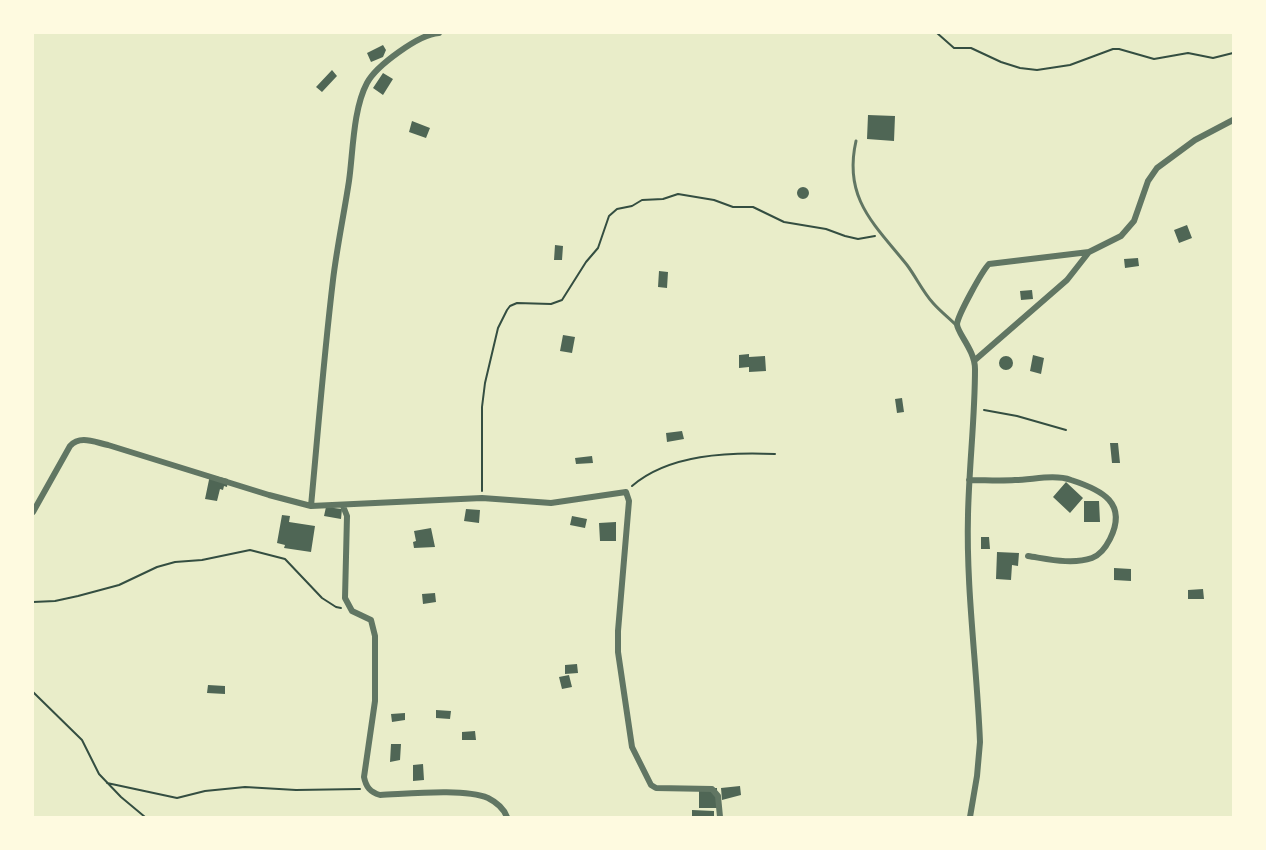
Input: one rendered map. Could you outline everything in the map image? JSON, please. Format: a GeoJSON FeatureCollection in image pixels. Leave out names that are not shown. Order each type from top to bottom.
{"type":"FeatureCollection","features":[{"type":"Feature","properties":{"kind":"street"},"geometry":{"type":"LineString","coordinates":[[311,506],[333,278],[350,180],[355,126],[365,85],[374,72],[422,38],[440,33]]}},
{"type":"Feature","properties":{"kind":"street"},"geometry":{"type":"LineString","coordinates":[[970,817],[980,742],[968,516],[975,409],[975,360],[957,326],[976,283],[989,264],[1089,252],[1121,236],[1134,220],[1148,181],[1157,168],[1195,140],[1233,120]]}},
{"type":"Feature","properties":{"kind":"street"},"geometry":{"type":"LineString","coordinates":[[975,360],[1067,280],[1089,252]]}},
{"type":"Feature","properties":{"kind":"street"},"geometry":{"type":"LineString","coordinates":[[33,512],[72,443],[82,439],[311,506],[482,498],[551,503],[626,492],[629,501],[618,631],[623,695],[632,747],[651,785],[656,788],[712,789],[718,796],[720,817]]}},
{"type":"Feature","properties":{"kind":"street"},"geometry":{"type":"LineString","coordinates":[[969,480],[1012,481],[1067,478],[1099,492],[1114,505],[1117,515],[1115,530],[1107,546],[1095,557],[1072,561],[1028,556]]}},
{"type":"Feature","properties":{"kind":"street"},"geometry":{"type":"LineString","coordinates":[[343,506],[347,516],[345,598],[352,611],[372,620],[375,636],[375,701],[364,777],[366,784],[369,789],[380,795],[471,793],[489,798],[499,805],[507,817]]}},
{"type":"Feature","properties":{"kind":"lane"},"geometry":{"type":"LineString","coordinates":[[856,141],[852,160],[856,189],[862,207],[881,235],[908,266],[933,303],[957,326]]}},
{"type":"Feature","properties":{"kind":"path"},"geometry":{"type":"LineString","coordinates":[[937,33],[954,48],[971,48],[1001,62],[1037,70],[1070,65],[1113,49],[1154,59],[1188,54],[1213,58],[1233,53]]}},
{"type":"Feature","properties":{"kind":"path"},"geometry":{"type":"LineString","coordinates":[[482,498],[480,471],[482,407],[485,383],[498,328],[510,306],[517,303],[551,304],[562,300],[586,262],[598,248],[609,216],[617,209],[632,206],[642,200],[663,199],[678,194],[714,200],[733,207],[753,207],[784,222],[826,229],[858,239],[881,235]]}},
{"type":"Feature","properties":{"kind":"path"},"geometry":{"type":"LineString","coordinates":[[975,409],[1009,414],[1066,430]]}},
{"type":"Feature","properties":{"kind":"path"},"geometry":{"type":"LineString","coordinates":[[626,492],[641,478],[667,466],[723,454],[774,454]]}},
{"type":"Feature","properties":{"kind":"path"},"geometry":{"type":"LineString","coordinates":[[33,602],[55,602],[119,585],[175,561],[202,560],[250,550],[285,559],[322,598],[336,607],[352,611]]}},
{"type":"Feature","properties":{"kind":"path"},"geometry":{"type":"LineString","coordinates":[[33,692],[82,740],[99,774],[107,783],[145,817]]}},
{"type":"Feature","properties":{"kind":"path"},"geometry":{"type":"LineString","coordinates":[[107,783],[177,798],[205,791],[245,787],[296,790],[369,789]]}},
{"type":"Feature","properties":{"kind":"building"},"geometry":{"type":"Polygon","coordinates":[[[383,45],[386,50],[383,57],[371,62],[367,53],[383,45]]]}},
{"type":"Feature","properties":{"kind":"building"},"geometry":{"type":"Polygon","coordinates":[[[332,70],[337,76],[322,92],[316,87],[332,70]]]}},
{"type":"Feature","properties":{"kind":"building"},"geometry":{"type":"Polygon","coordinates":[[[383,73],[393,79],[383,95],[373,88],[383,73]]]}},
{"type":"Feature","properties":{"kind":"building"},"geometry":{"type":"Polygon","coordinates":[[[868,115],[895,116],[894,141],[867,139],[868,115]]]}},
{"type":"Feature","properties":{"kind":"building"},"geometry":{"type":"Polygon","coordinates":[[[412,121],[430,128],[426,138],[409,132],[412,121]]]}},
{"type":"Feature","properties":{"kind":"building"},"geometry":{"type":"Polygon","coordinates":[[[805,187],[809,193],[805,199],[801,199],[797,191],[805,187]]]}},
{"type":"Feature","properties":{"kind":"building"},"geometry":{"type":"Polygon","coordinates":[[[1187,225],[1192,238],[1179,243],[1174,230],[1187,225]]]}},
{"type":"Feature","properties":{"kind":"building"},"geometry":{"type":"Polygon","coordinates":[[[555,245],[563,246],[562,260],[554,260],[555,245]]]}},
{"type":"Feature","properties":{"kind":"building"},"geometry":{"type":"Polygon","coordinates":[[[1138,258],[1139,266],[1125,268],[1124,259],[1138,258]]]}},
{"type":"Feature","properties":{"kind":"building"},"geometry":{"type":"Polygon","coordinates":[[[659,271],[668,272],[667,288],[658,287],[659,271]]]}},
{"type":"Feature","properties":{"kind":"building"},"geometry":{"type":"Polygon","coordinates":[[[1032,290],[1033,299],[1021,300],[1020,291],[1032,290]]]}},
{"type":"Feature","properties":{"kind":"building"},"geometry":{"type":"Polygon","coordinates":[[[563,335],[575,337],[572,353],[560,351],[563,335]]]}},
{"type":"Feature","properties":{"kind":"building"},"geometry":{"type":"Polygon","coordinates":[[[749,354],[749,357],[765,356],[766,371],[749,372],[749,367],[739,368],[739,355],[749,354]]]}},
{"type":"Feature","properties":{"kind":"building"},"geometry":{"type":"Polygon","coordinates":[[[1033,355],[1044,358],[1041,374],[1030,371],[1033,355]]]}},
{"type":"Feature","properties":{"kind":"building"},"geometry":{"type":"Polygon","coordinates":[[[1006,356],[1011,358],[1013,363],[1011,368],[1006,370],[1001,368],[999,363],[1001,358],[1006,356]]]}},
{"type":"Feature","properties":{"kind":"building"},"geometry":{"type":"Polygon","coordinates":[[[902,398],[904,412],[897,413],[895,399],[902,398]]]}},
{"type":"Feature","properties":{"kind":"building"},"geometry":{"type":"Polygon","coordinates":[[[682,431],[684,439],[667,442],[666,433],[682,431]]]}},
{"type":"Feature","properties":{"kind":"building"},"geometry":{"type":"Polygon","coordinates":[[[1110,443],[1118,443],[1120,463],[1112,463],[1110,443]]]}},
{"type":"Feature","properties":{"kind":"building"},"geometry":{"type":"Polygon","coordinates":[[[592,456],[593,463],[576,464],[575,458],[592,456]]]}},
{"type":"Feature","properties":{"kind":"building"},"geometry":{"type":"Polygon","coordinates":[[[210,475],[228,479],[227,487],[220,489],[217,501],[205,499],[210,475]]]}},
{"type":"Feature","properties":{"kind":"building"},"geometry":{"type":"Polygon","coordinates":[[[1066,482],[1083,498],[1070,513],[1053,497],[1066,482]]]}},
{"type":"Feature","properties":{"kind":"building"},"geometry":{"type":"Polygon","coordinates":[[[1084,501],[1099,501],[1100,522],[1084,522],[1084,501]]]}},
{"type":"Feature","properties":{"kind":"building"},"geometry":{"type":"Polygon","coordinates":[[[326,507],[342,509],[341,519],[324,516],[326,507]]]}},
{"type":"Feature","properties":{"kind":"building"},"geometry":{"type":"Polygon","coordinates":[[[466,509],[480,510],[479,523],[464,521],[466,509]]]}},
{"type":"Feature","properties":{"kind":"building"},"geometry":{"type":"Polygon","coordinates":[[[282,515],[290,516],[289,522],[315,526],[311,552],[284,548],[285,545],[277,543],[282,515]]]}},
{"type":"Feature","properties":{"kind":"building"},"geometry":{"type":"Polygon","coordinates":[[[572,516],[587,519],[585,528],[570,525],[572,516]]]}},
{"type":"Feature","properties":{"kind":"building"},"geometry":{"type":"Polygon","coordinates":[[[616,522],[616,541],[600,541],[599,523],[616,522]]]}},
{"type":"Feature","properties":{"kind":"building"},"geometry":{"type":"Polygon","coordinates":[[[431,528],[435,547],[414,548],[413,542],[416,541],[414,531],[431,528]]]}},
{"type":"Feature","properties":{"kind":"building"},"geometry":{"type":"Polygon","coordinates":[[[981,537],[989,537],[990,549],[981,549],[981,537]]]}},
{"type":"Feature","properties":{"kind":"building"},"geometry":{"type":"Polygon","coordinates":[[[997,552],[1019,553],[1018,566],[1012,565],[1011,580],[996,579],[997,552]]]}},
{"type":"Feature","properties":{"kind":"building"},"geometry":{"type":"Polygon","coordinates":[[[1114,568],[1131,569],[1131,581],[1114,580],[1114,568]]]}},
{"type":"Feature","properties":{"kind":"building"},"geometry":{"type":"Polygon","coordinates":[[[1203,589],[1204,599],[1188,599],[1188,590],[1203,589]]]}},
{"type":"Feature","properties":{"kind":"building"},"geometry":{"type":"Polygon","coordinates":[[[435,593],[436,602],[423,604],[422,594],[435,593]]]}},
{"type":"Feature","properties":{"kind":"building"},"geometry":{"type":"Polygon","coordinates":[[[577,664],[578,673],[565,674],[565,665],[577,664]]]}},
{"type":"Feature","properties":{"kind":"building"},"geometry":{"type":"Polygon","coordinates":[[[569,675],[572,687],[562,689],[559,677],[569,675]]]}},
{"type":"Feature","properties":{"kind":"building"},"geometry":{"type":"Polygon","coordinates":[[[208,685],[225,686],[225,694],[207,693],[208,685]]]}},
{"type":"Feature","properties":{"kind":"building"},"geometry":{"type":"Polygon","coordinates":[[[436,710],[451,711],[450,719],[436,718],[436,710]]]}},
{"type":"Feature","properties":{"kind":"building"},"geometry":{"type":"Polygon","coordinates":[[[405,713],[405,720],[392,722],[391,714],[405,713]]]}},
{"type":"Feature","properties":{"kind":"building"},"geometry":{"type":"Polygon","coordinates":[[[475,731],[476,740],[462,740],[462,732],[475,731]]]}},
{"type":"Feature","properties":{"kind":"building"},"geometry":{"type":"Polygon","coordinates":[[[391,744],[401,744],[400,760],[390,762],[391,744]]]}},
{"type":"Feature","properties":{"kind":"building"},"geometry":{"type":"Polygon","coordinates":[[[423,764],[424,780],[413,781],[413,765],[423,764]]]}},
{"type":"Feature","properties":{"kind":"building"},"geometry":{"type":"Polygon","coordinates":[[[740,786],[741,795],[722,800],[721,788],[740,786]]]}},
{"type":"Feature","properties":{"kind":"building"},"geometry":{"type":"Polygon","coordinates":[[[699,788],[717,788],[717,808],[699,808],[699,788]]]}},
{"type":"Feature","properties":{"kind":"building"},"geometry":{"type":"Polygon","coordinates":[[[692,810],[714,811],[714,817],[692,817],[692,810]]]}}]}
